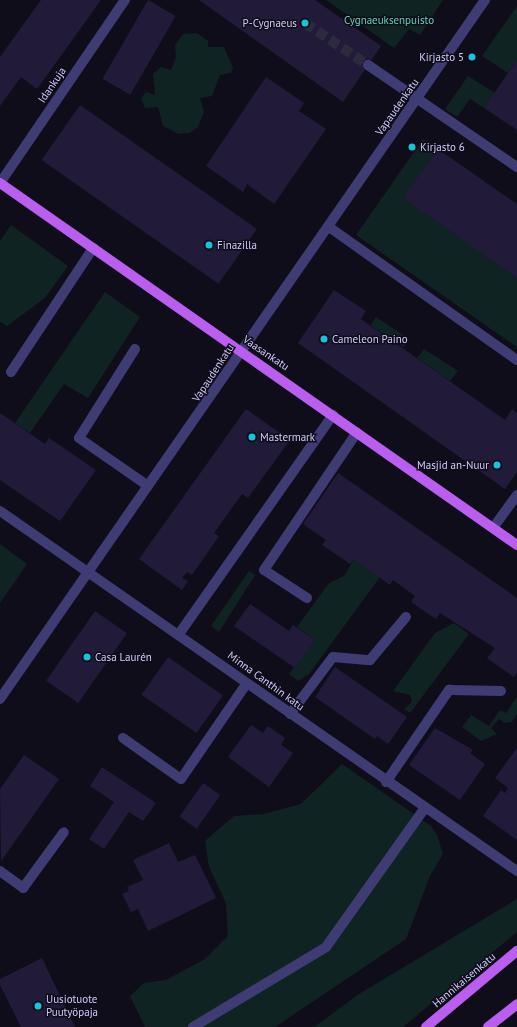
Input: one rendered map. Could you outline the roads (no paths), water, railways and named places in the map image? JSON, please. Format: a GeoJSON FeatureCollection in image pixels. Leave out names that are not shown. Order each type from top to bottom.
{"type":"FeatureCollection","features":[{"type":"Feature","properties":{"kind":"main road","name":"Vaasankatu"},"geometry":{"type":"LineString","coordinates":[[0,183],[517,545]]}},
{"type":"Feature","properties":{"kind":"main road","name":"Hannikaisenkatu"},"geometry":{"type":"LineString","coordinates":[[426,1027],[517,951]]}},
{"type":"Feature","properties":{"kind":"main road"},"geometry":{"type":"LineString","coordinates":[[488,1027],[517,1004]]}},
{"type":"Feature","properties":{"kind":"street","name":"Idankuja"},"geometry":{"type":"LineString","coordinates":[[0,183],[124,0]]}},
{"type":"Feature","properties":{"kind":"street","name":"Vapaudenkatu"},"geometry":{"type":"LineString","coordinates":[[0,700],[485,0]]}},
{"type":"Feature","properties":{"kind":"street"},"geometry":{"type":"LineString","coordinates":[[368,65],[517,167]]}},
{"type":"Feature","properties":{"kind":"street"},"geometry":{"type":"LineString","coordinates":[[329,227],[517,360]]}},
{"type":"Feature","properties":{"kind":"street"},"geometry":{"type":"LineString","coordinates":[[11,372],[93,248]]}},
{"type":"Feature","properties":{"kind":"street"},"geometry":{"type":"LineString","coordinates":[[135,349],[79,438],[148,486]]}},
{"type":"Feature","properties":{"kind":"street"},"geometry":{"type":"LineString","coordinates":[[179,634],[333,415]]}},
{"type":"Feature","properties":{"kind":"street"},"geometry":{"type":"LineString","coordinates":[[307,598],[264,570],[357,432]]}},
{"type":"Feature","properties":{"kind":"street"},"geometry":{"type":"LineString","coordinates":[[493,528],[517,495]]}},
{"type":"Feature","properties":{"kind":"street","name":"Minna Canthin katu"},"geometry":{"type":"LineString","coordinates":[[0,511],[179,634],[424,809],[517,871]]}},
{"type":"Feature","properties":{"kind":"street"},"geometry":{"type":"LineString","coordinates":[[290,714],[333,657],[370,660],[406,617]]}},
{"type":"Feature","properties":{"kind":"street"},"geometry":{"type":"LineString","coordinates":[[123,738],[181,779],[247,683]]}},
{"type":"Feature","properties":{"kind":"street"},"geometry":{"type":"LineString","coordinates":[[386,782],[449,690],[501,691]]}},
{"type":"Feature","properties":{"kind":"street"},"geometry":{"type":"LineString","coordinates":[[193,1027],[326,947],[424,809]]}},
{"type":"Feature","properties":{"kind":"street"},"geometry":{"type":"LineString","coordinates":[[0,872],[23,888],[64,832]]}},
{"type":"Feature","properties":{"kind":"tunnel"},"geometry":{"type":"LineString","coordinates":[[305,23],[368,65]]}},
{"type":"Feature","properties":{"kind":"place","name":"P-Cygnaeus"},"geometry":{"type":"Point","coordinates":[305,23]}},
{"type":"Feature","properties":{"kind":"place","name":"Kirjasto 5"},"geometry":{"type":"Point","coordinates":[472,57]}},
{"type":"Feature","properties":{"kind":"place","name":"Kirjasto 6"},"geometry":{"type":"Point","coordinates":[412,147]}},
{"type":"Feature","properties":{"kind":"place","name":"Finazilla"},"geometry":{"type":"Point","coordinates":[209,245]}},
{"type":"Feature","properties":{"kind":"place","name":"Cameleon Paino"},"geometry":{"type":"Point","coordinates":[324,339]}},
{"type":"Feature","properties":{"kind":"place","name":"Mastermark"},"geometry":{"type":"Point","coordinates":[252,437]}},
{"type":"Feature","properties":{"kind":"place","name":"Masjid an-Nuur"},"geometry":{"type":"Point","coordinates":[497,465]}},
{"type":"Feature","properties":{"kind":"place","name":"Casa Laurén"},"geometry":{"type":"Point","coordinates":[87,657]}},
{"type":"Feature","properties":{"kind":"place","name":"Uusiotuote Puutyöpaja"},"geometry":{"type":"Point","coordinates":[38,1006]}},
{"type":"Feature","properties":{"kind":"park label","name":"Cygnaeuksenpuisto"},"geometry":{"type":"Point","coordinates":[389,20]}}]}
